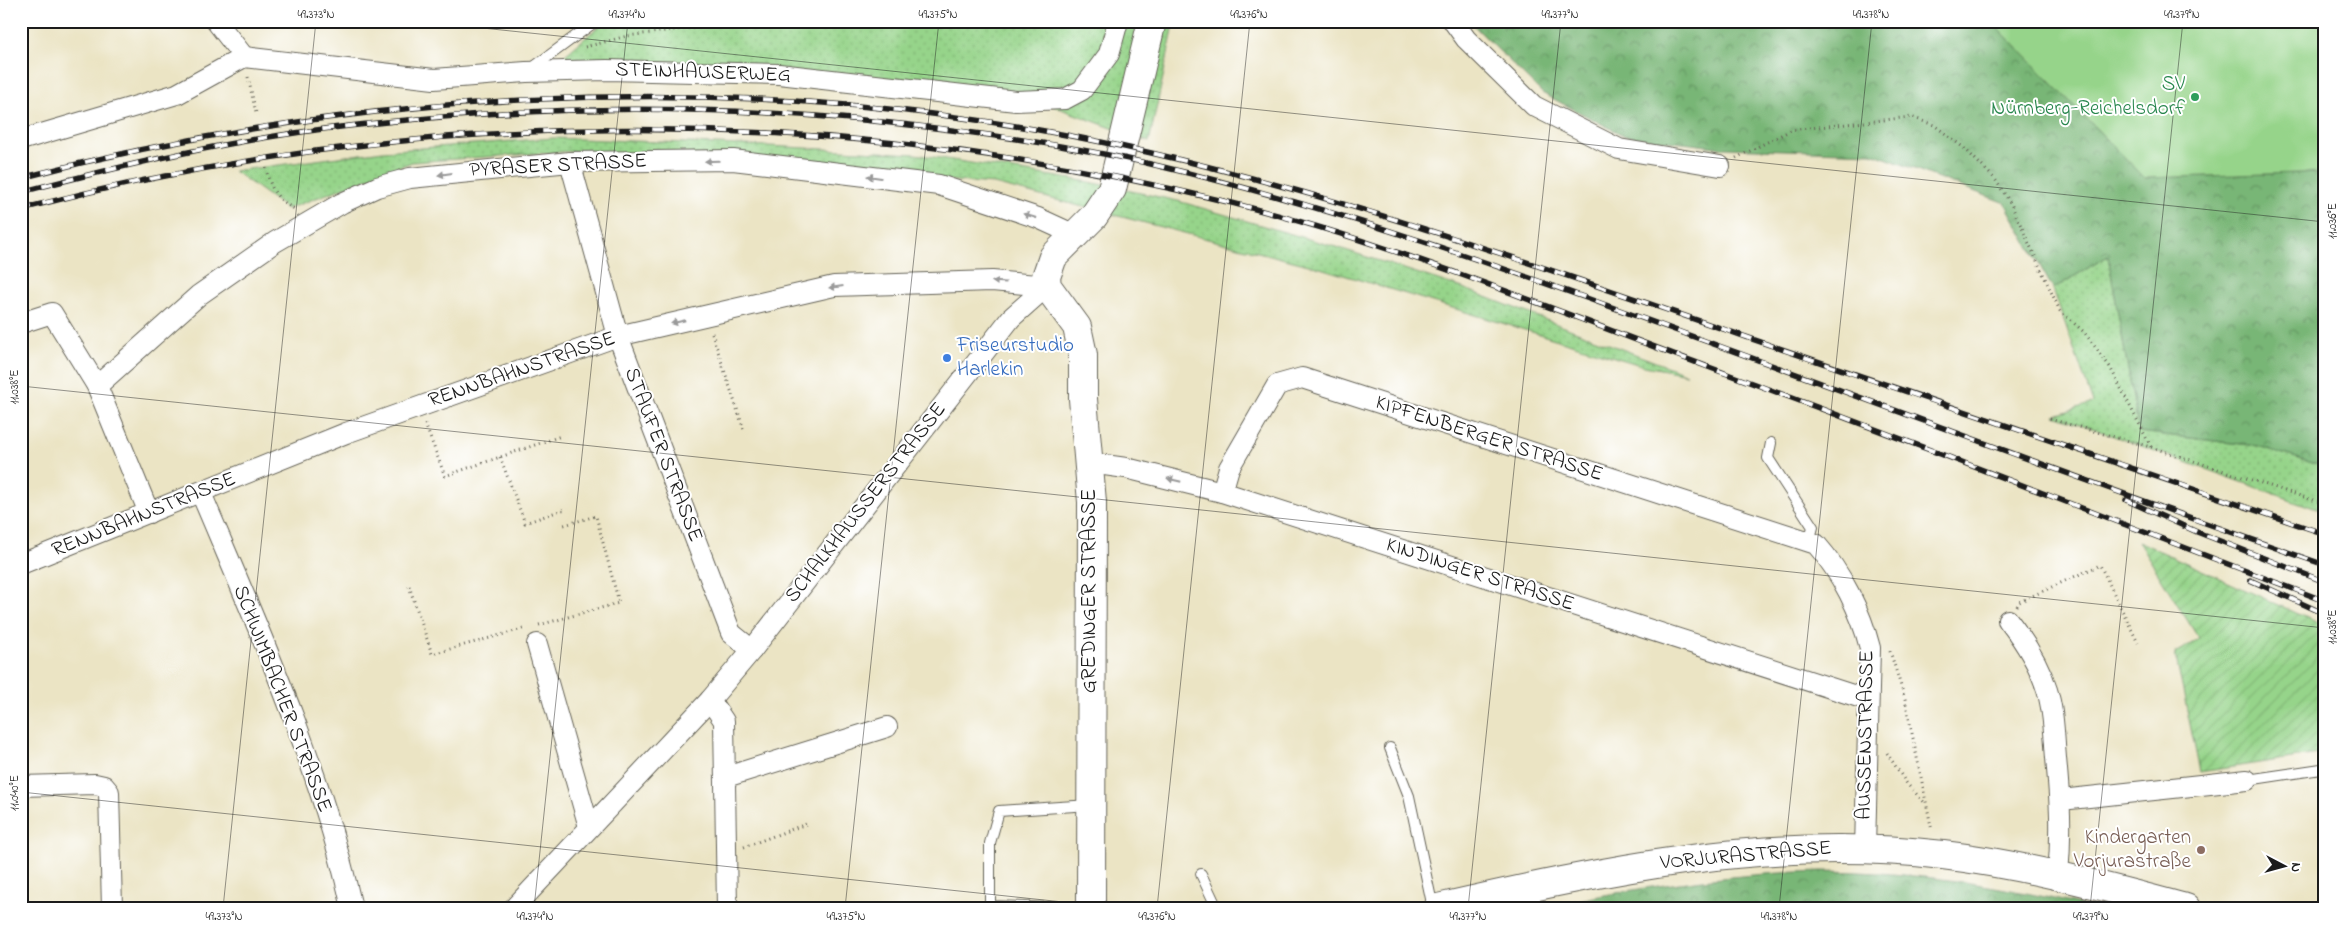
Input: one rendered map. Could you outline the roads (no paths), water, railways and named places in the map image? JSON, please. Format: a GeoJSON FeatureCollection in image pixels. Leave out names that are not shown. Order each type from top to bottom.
{"type":"FeatureCollection","features":[{"type":"Feature","properties":{"kind":"main road"},"geometry":{"type":"LineString","coordinates":[[1047,286],[1048,270],[1053,257],[1104,205],[1112,190],[1152,21]]}},
{"type":"Feature","properties":{"kind":"main road","name":"GREDINGER STRASSE"},"geometry":{"type":"LineString","coordinates":[[1047,286],[1066,309],[1077,327],[1081,339],[1082,399],[1090,462],[1092,502],[1091,908]]}},
{"type":"Feature","properties":{"kind":"main road","name":"VORJURASTRASSE"},"geometry":{"type":"LineString","coordinates":[[1438,908],[1573,878],[1676,860],[1764,850],[1865,849],[1942,855],[2058,875],[2186,908]]}},
{"type":"Feature","properties":{"kind":"street"},"geometry":{"type":"LineString","coordinates":[[21,140],[177,94],[244,57],[216,21]]}},
{"type":"Feature","properties":{"kind":"street","name":"STEINHAUSERWEG"},"geometry":{"type":"LineString","coordinates":[[244,57],[434,79],[526,72],[607,70],[779,74],[1016,100],[1065,99],[1082,90],[1108,54],[1118,21]]}},
{"type":"Feature","properties":{"kind":"street"},"geometry":{"type":"LineString","coordinates":[[1453,21],[1466,39],[1534,106],[1619,149],[1720,166]]}},
{"type":"Feature","properties":{"kind":"street","name":"PYRASER STRASSE"},"geometry":{"type":"LineString","coordinates":[[97,386],[199,295],[275,242],[316,218],[377,187],[410,178],[570,162],[733,160],[939,185],[1038,218],[1075,235]]}},
{"type":"Feature","properties":{"kind":"street","name":"STAUFER STRASSE"},"geometry":{"type":"LineString","coordinates":[[570,162],[618,336],[731,633],[752,650]]}},
{"type":"Feature","properties":{"kind":"street","name":"RENNBAHNSTRASSE"},"geometry":{"type":"LineString","coordinates":[[21,564],[346,433],[618,336],[834,286],[982,281],[1047,286]]}},
{"type":"Feature","properties":{"kind":"street","name":"SCHALKHAUSSERSTRASSE"},"geometry":{"type":"LineString","coordinates":[[514,908],[589,826],[710,700],[752,650],[1011,318],[1047,286]]}},
{"type":"Feature","properties":{"kind":"street"},"geometry":{"type":"LineString","coordinates":[[21,323],[52,313],[97,386],[149,513]]}},
{"type":"Feature","properties":{"kind":"street","name":"KIPFENBERGER STRASSE"},"geometry":{"type":"LineString","coordinates":[[1222,492],[1229,468],[1277,385],[1302,378],[1812,543]]}},
{"type":"Feature","properties":{"kind":"street","name":"KINDINGER STRASSE"},"geometry":{"type":"LineString","coordinates":[[1090,462],[1126,468],[1222,492],[1868,700]]}},
{"type":"Feature","properties":{"kind":"street","name":"SCHWIMBACHER STRASSE"},"geometry":{"type":"LineString","coordinates":[[201,493],[289,705],[334,838],[352,908]]}},
{"type":"Feature","properties":{"kind":"street","name":"AUSSENSTRASSE"},"geometry":{"type":"LineString","coordinates":[[1812,543],[1832,562],[1865,630],[1870,648],[1865,849]]}},
{"type":"Feature","properties":{"kind":"street"},"geometry":{"type":"LineString","coordinates":[[2008,620],[2025,642],[2047,690],[2052,714],[2061,800],[2061,841],[2058,875]]}},
{"type":"Feature","properties":{"kind":"street"},"geometry":{"type":"LineString","coordinates":[[537,644],[589,826]]}},
{"type":"Feature","properties":{"kind":"street"},"geometry":{"type":"LineString","coordinates":[[710,700],[724,721],[727,908]]}},
{"type":"Feature","properties":{"kind":"street"},"geometry":{"type":"LineString","coordinates":[[726,777],[887,727]]}},
{"type":"Feature","properties":{"kind":"street"},"geometry":{"type":"LineString","coordinates":[[2061,800],[2247,780]]}},
{"type":"Feature","properties":{"kind":"street"},"geometry":{"type":"LineString","coordinates":[[21,786],[95,784],[104,786],[109,792],[112,908]]}},
{"type":"Feature","properties":{"kind":"lane"},"geometry":{"type":"LineString","coordinates":[[526,72],[596,21]]}},
{"type":"Feature","properties":{"kind":"lane"},"geometry":{"type":"LineString","coordinates":[[1771,442],[1768,458],[1812,527],[1812,543]]}},
{"type":"Feature","properties":{"kind":"lane"},"geometry":{"type":"LineString","coordinates":[[1390,748],[1409,796],[1433,908]]}},
{"type":"Feature","properties":{"kind":"lane"},"geometry":{"type":"LineString","coordinates":[[2247,780],[2321,768],[2325,774]]}},
{"type":"Feature","properties":{"kind":"lane"},"geometry":{"type":"LineString","coordinates":[[1061,908],[990,906],[990,843],[999,811],[1091,805]]}},
{"type":"Feature","properties":{"kind":"lane"},"geometry":{"type":"LineString","coordinates":[[1201,874],[1217,908]]}},
{"type":"Feature","properties":{"kind":"railway"},"geometry":{"type":"LineString","coordinates":[[21,178],[145,149],[271,126],[399,109],[528,100],[657,97],[785,101],[913,112],[1039,130],[1127,147],[1214,168],[1300,191],[1472,244],[2325,534]]}},
{"type":"Feature","properties":{"kind":"railway"},"geometry":{"type":"LineString","coordinates":[[21,192],[143,162],[266,137],[413,119],[477,114],[606,110],[735,111],[863,120],[1012,138],[1159,166],[1292,201],[1423,242],[1618,309],[2325,565]]}},
{"type":"Feature","properties":{"kind":"railway"},"geometry":{"type":"LineString","coordinates":[[21,209],[171,175],[322,150],[474,135],[626,130],[778,134],[930,147],[1081,170],[1232,203],[1296,220],[1421,260],[1879,431],[2325,601]]}},
{"type":"Feature","properties":{"kind":"railway"},"geometry":{"type":"LineString","coordinates":[[2126,500],[2197,532],[2325,582]]}},
{"type":"Feature","properties":{"kind":"railway"},"geometry":{"type":"LineString","coordinates":[[2250,580],[2325,614]]}},
{"type":"Feature","properties":{"kind":"place","name":"SV Nürnberg-Reichelsdorf"},"geometry":{"type":"Point","coordinates":[2195,97]}},
{"type":"Feature","properties":{"kind":"place","name":"Friseurstudio Harlekin"},"geometry":{"type":"Point","coordinates":[947,358]}},
{"type":"Feature","properties":{"kind":"place","name":"Kindergarten Vorjurastraße"},"geometry":{"type":"Point","coordinates":[2201,850]}}]}
